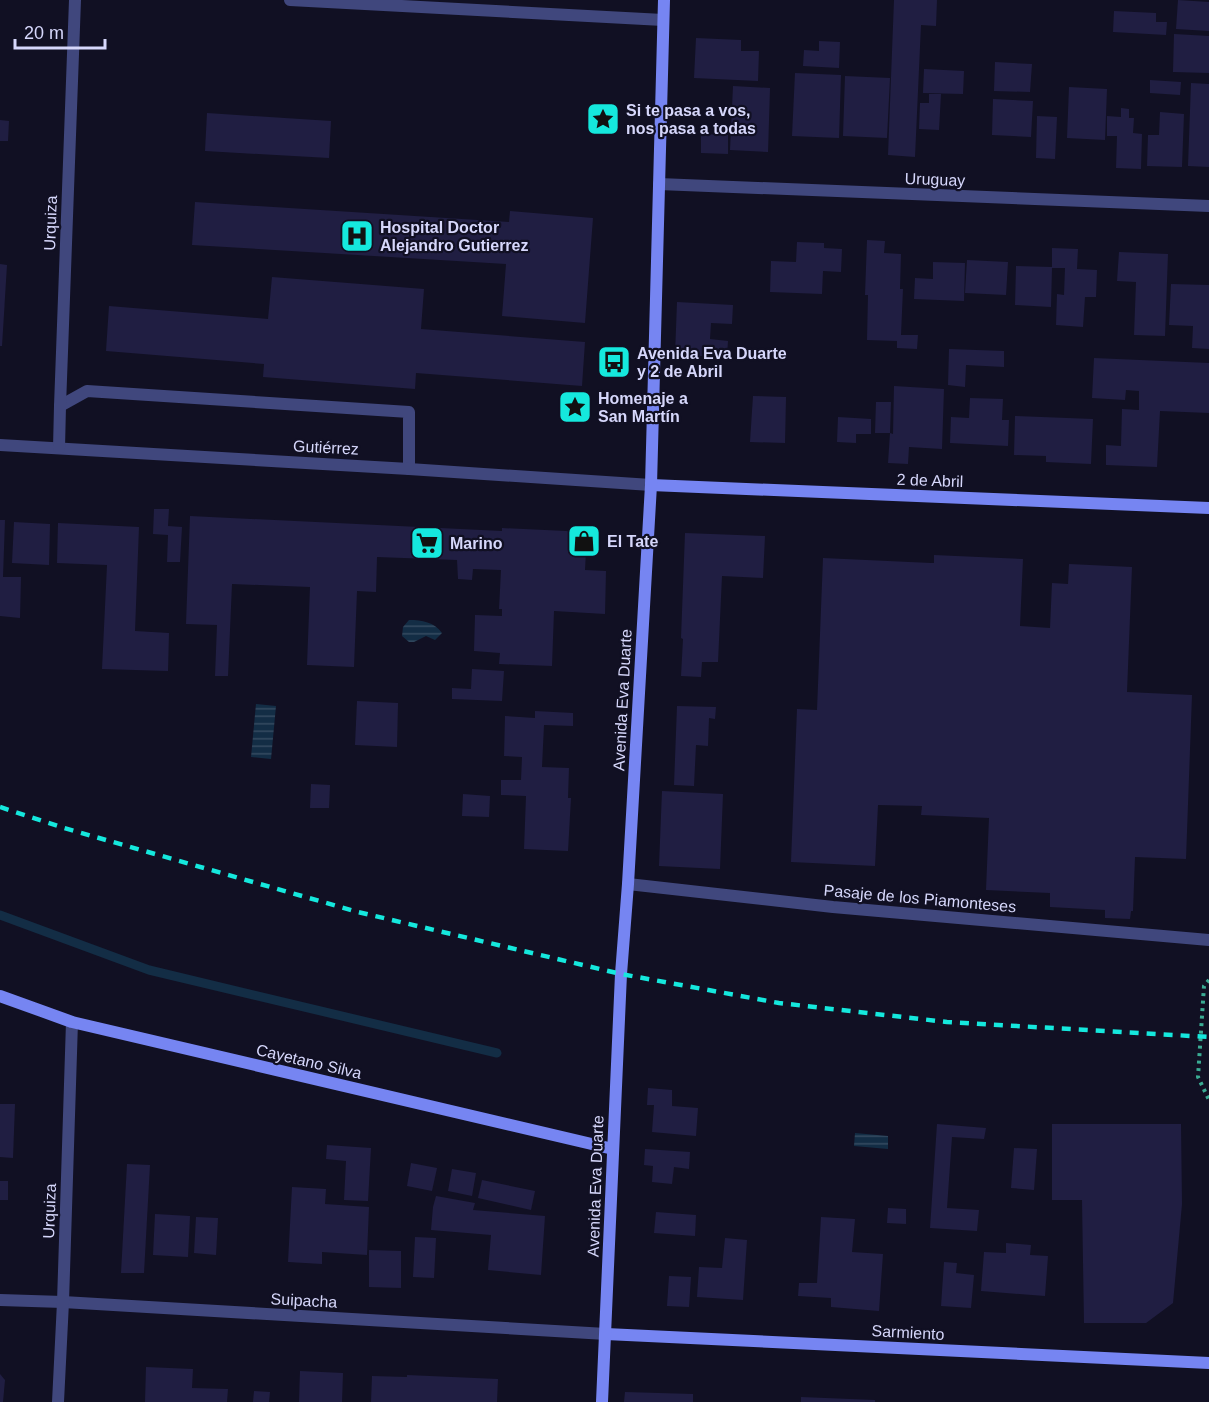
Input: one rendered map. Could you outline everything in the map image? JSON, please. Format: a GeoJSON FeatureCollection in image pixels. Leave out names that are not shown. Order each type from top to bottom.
{"type":"FeatureCollection","features":[{"type":"Feature","properties":{"kind":"main road","name":"Avenida Eva Duarte"},"geometry":{"type":"LineString","coordinates":[[602,1402],[621,974],[651,485],[664,0]]}},
{"type":"Feature","properties":{"kind":"main road","name":"2 de Abril"},"geometry":{"type":"LineString","coordinates":[[651,485],[1209,507]]}},
{"type":"Feature","properties":{"kind":"main road","name":"Cayetano Silva"},"geometry":{"type":"LineString","coordinates":[[0,996],[72,1022],[613,1149]]}},
{"type":"Feature","properties":{"kind":"main road","name":"Sarmiento"},"geometry":{"type":"LineString","coordinates":[[606,1334],[1209,1363]]}},
{"type":"Feature","properties":{"kind":"street","name":"Urquiza"},"geometry":{"type":"LineString","coordinates":[[59,448],[75,0]]}},
{"type":"Feature","properties":{"kind":"street"},"geometry":{"type":"LineString","coordinates":[[290,0],[663,20]]}},
{"type":"Feature","properties":{"kind":"street","name":"Uruguay"},"geometry":{"type":"LineString","coordinates":[[659,184],[1209,207]]}},
{"type":"Feature","properties":{"kind":"street"},"geometry":{"type":"LineString","coordinates":[[60,406],[87,391],[409,412],[409,469]]}},
{"type":"Feature","properties":{"kind":"street","name":"Gutiérrez"},"geometry":{"type":"LineString","coordinates":[[0,446],[651,485]]}},
{"type":"Feature","properties":{"kind":"street","name":"Pasaje de los Piamonteses"},"geometry":{"type":"LineString","coordinates":[[628,884],[833,907],[1209,940]]}},
{"type":"Feature","properties":{"kind":"street","name":"Urquiza"},"geometry":{"type":"LineString","coordinates":[[58,1402],[72,1022]]}},
{"type":"Feature","properties":{"kind":"street","name":"Suipacha"},"geometry":{"type":"LineString","coordinates":[[0,1300],[606,1334]]}},
{"type":"Feature","properties":{"kind":"path"},"geometry":{"type":"LineString","coordinates":[[1209,980],[1204,986],[1198,1077],[1209,1100]]}},
{"type":"Feature","properties":{"kind":"water"},"geometry":{"type":"Polygon","coordinates":[[[409,620],[427,622],[442,633],[435,640],[426,636],[409,642],[402,636],[403,627],[409,620]]]}},
{"type":"Feature","properties":{"kind":"water"},"geometry":{"type":"Polygon","coordinates":[[[256,704],[276,706],[271,759],[251,757],[256,704]]]}},
{"type":"Feature","properties":{"kind":"water"},"geometry":{"type":"Polygon","coordinates":[[[855,1133],[888,1136],[888,1149],[854,1146],[855,1133]]]}},
{"type":"Feature","properties":{"kind":"building"},"geometry":{"type":"Polygon","coordinates":[[[894,0],[937,0],[936,26],[921,25],[915,157],[888,155],[894,0]]]}},
{"type":"Feature","properties":{"kind":"building"},"geometry":{"type":"Polygon","coordinates":[[[1178,0],[1209,2],[1209,31],[1176,29],[1178,0]]]}},
{"type":"Feature","properties":{"kind":"building"},"geometry":{"type":"Polygon","coordinates":[[[1114,11],[1156,13],[1156,22],[1167,22],[1166,35],[1113,32],[1114,11]]]}},
{"type":"Feature","properties":{"kind":"building"},"geometry":{"type":"Polygon","coordinates":[[[1174,34],[1209,36],[1209,73],[1173,72],[1174,34]]]}},
{"type":"Feature","properties":{"kind":"building"},"geometry":{"type":"Polygon","coordinates":[[[696,38],[741,40],[741,51],[759,51],[758,81],[694,78],[696,38]]]}},
{"type":"Feature","properties":{"kind":"building"},"geometry":{"type":"Polygon","coordinates":[[[819,41],[840,42],[839,68],[803,66],[804,50],[819,51],[819,41]]]}},
{"type":"Feature","properties":{"kind":"building"},"geometry":{"type":"Polygon","coordinates":[[[995,62],[1032,64],[1030,92],[994,91],[995,62]]]}},
{"type":"Feature","properties":{"kind":"building"},"geometry":{"type":"Polygon","coordinates":[[[924,69],[964,71],[963,94],[923,93],[924,69]]]}},
{"type":"Feature","properties":{"kind":"building"},"geometry":{"type":"Polygon","coordinates":[[[795,73],[841,75],[839,138],[792,136],[795,73]]]}},
{"type":"Feature","properties":{"kind":"building"},"geometry":{"type":"Polygon","coordinates":[[[845,76],[890,78],[887,138],[843,136],[845,76]]]}},
{"type":"Feature","properties":{"kind":"building"},"geometry":{"type":"Polygon","coordinates":[[[1150,80],[1181,82],[1180,95],[1150,93],[1150,80]]]}},
{"type":"Feature","properties":{"kind":"building"},"geometry":{"type":"Polygon","coordinates":[[[1191,83],[1209,84],[1209,167],[1188,166],[1191,83]]]}},
{"type":"Feature","properties":{"kind":"building"},"geometry":{"type":"Polygon","coordinates":[[[733,86],[770,88],[768,152],[730,150],[733,86]]]}},
{"type":"Feature","properties":{"kind":"building"},"geometry":{"type":"Polygon","coordinates":[[[1069,87],[1107,89],[1105,140],[1067,138],[1069,87]]]}},
{"type":"Feature","properties":{"kind":"building"},"geometry":{"type":"Polygon","coordinates":[[[929,94],[941,94],[939,130],[919,129],[920,103],[929,103],[929,94]]]}},
{"type":"Feature","properties":{"kind":"building"},"geometry":{"type":"Polygon","coordinates":[[[993,99],[1033,101],[1031,137],[992,135],[993,99]]]}},
{"type":"Feature","properties":{"kind":"building"},"geometry":{"type":"Polygon","coordinates":[[[1121,108],[1129,109],[1129,118],[1134,118],[1133,133],[1142,134],[1141,169],[1116,168],[1117,136],[1107,136],[1107,116],[1121,117],[1121,108]]]}},
{"type":"Feature","properties":{"kind":"building"},"geometry":{"type":"Polygon","coordinates":[[[1160,112],[1184,114],[1182,167],[1147,166],[1148,135],[1159,135],[1160,112]]]}},
{"type":"Feature","properties":{"kind":"building"},"geometry":{"type":"Polygon","coordinates":[[[207,113],[331,121],[329,158],[205,151],[207,113]]]}},
{"type":"Feature","properties":{"kind":"building"},"geometry":{"type":"Polygon","coordinates":[[[1037,116],[1057,117],[1055,159],[1036,158],[1037,116]]]}},
{"type":"Feature","properties":{"kind":"building"},"geometry":{"type":"Polygon","coordinates":[[[0,120],[9,121],[8,141],[0,141],[0,120]]]}},
{"type":"Feature","properties":{"kind":"building"},"geometry":{"type":"Polygon","coordinates":[[[701,134],[728,135],[728,154],[701,153],[701,134]]]}},
{"type":"Feature","properties":{"kind":"building"},"geometry":{"type":"Polygon","coordinates":[[[195,202],[509,222],[510,211],[593,218],[585,323],[502,316],[506,264],[192,245],[195,202]]]}},
{"type":"Feature","properties":{"kind":"building"},"geometry":{"type":"Polygon","coordinates":[[[867,240],[885,241],[884,253],[901,254],[900,289],[903,289],[901,335],[918,335],[917,349],[897,348],[897,341],[867,340],[868,295],[865,295],[867,240]]]}},
{"type":"Feature","properties":{"kind":"building"},"geometry":{"type":"Polygon","coordinates":[[[797,242],[824,243],[824,248],[842,249],[841,272],[823,271],[822,294],[770,292],[771,261],[796,262],[797,242]]]}},
{"type":"Feature","properties":{"kind":"building"},"geometry":{"type":"Polygon","coordinates":[[[1052,248],[1078,249],[1077,269],[1097,270],[1096,297],[1085,297],[1083,327],[1056,325],[1057,294],[1064,295],[1065,268],[1052,268],[1051,307],[1015,305],[1016,266],[1052,267],[1052,248]]]}},
{"type":"Feature","properties":{"kind":"building"},"geometry":{"type":"Polygon","coordinates":[[[1119,252],[1168,254],[1165,336],[1134,335],[1136,282],[1117,281],[1119,252]]]}},
{"type":"Feature","properties":{"kind":"building"},"geometry":{"type":"Polygon","coordinates":[[[967,260],[1008,262],[1006,295],[965,293],[967,260]]]}},
{"type":"Feature","properties":{"kind":"building"},"geometry":{"type":"Polygon","coordinates":[[[933,262],[965,263],[964,301],[914,299],[915,278],[933,279],[933,262]]]}},
{"type":"Feature","properties":{"kind":"building"},"geometry":{"type":"Polygon","coordinates":[[[0,264],[7,265],[2,346],[0,346],[0,264]]]}},
{"type":"Feature","properties":{"kind":"building"},"geometry":{"type":"Polygon","coordinates":[[[272,277],[424,289],[421,329],[585,342],[582,386],[416,373],[415,389],[263,377],[264,364],[106,351],[109,306],[268,319],[272,277]]]}},
{"type":"Feature","properties":{"kind":"building"},"geometry":{"type":"Polygon","coordinates":[[[1171,284],[1209,285],[1209,349],[1192,348],[1193,326],[1169,325],[1171,284]]]}},
{"type":"Feature","properties":{"kind":"building"},"geometry":{"type":"Polygon","coordinates":[[[677,302],[733,305],[732,324],[711,323],[710,339],[728,341],[727,357],[675,355],[677,302]]]}},
{"type":"Feature","properties":{"kind":"building"},"geometry":{"type":"Polygon","coordinates":[[[949,349],[1004,351],[1004,367],[966,365],[965,387],[948,385],[949,349]]]}},
{"type":"Feature","properties":{"kind":"building"},"geometry":{"type":"Polygon","coordinates":[[[1094,358],[1209,363],[1209,413],[1160,411],[1157,467],[1106,465],[1106,445],[1121,446],[1122,409],[1139,410],[1139,391],[1126,390],[1125,400],[1092,398],[1094,358]]]}},
{"type":"Feature","properties":{"kind":"building"},"geometry":{"type":"Polygon","coordinates":[[[894,386],[944,389],[942,449],[909,447],[908,464],[888,463],[890,433],[893,434],[894,386]]]}},
{"type":"Feature","properties":{"kind":"building"},"geometry":{"type":"Polygon","coordinates":[[[753,396],[786,397],[785,443],[750,442],[753,396]]]}},
{"type":"Feature","properties":{"kind":"building"},"geometry":{"type":"Polygon","coordinates":[[[970,398],[1003,399],[1002,420],[1009,420],[1008,446],[950,443],[951,417],[969,418],[970,398]]]}},
{"type":"Feature","properties":{"kind":"building"},"geometry":{"type":"Polygon","coordinates":[[[876,402],[891,402],[890,433],[875,433],[876,402]]]}},
{"type":"Feature","properties":{"kind":"building"},"geometry":{"type":"Polygon","coordinates":[[[1015,416],[1093,419],[1091,464],[1046,462],[1046,456],[1014,455],[1015,416]]]}},
{"type":"Feature","properties":{"kind":"building"},"geometry":{"type":"Polygon","coordinates":[[[838,417],[871,419],[871,434],[856,434],[856,443],[837,442],[838,417]]]}},
{"type":"Feature","properties":{"kind":"building"},"geometry":{"type":"Polygon","coordinates":[[[154,509],[169,509],[168,526],[182,527],[180,562],[167,562],[168,535],[153,534],[154,509]]]}},
{"type":"Feature","properties":{"kind":"building"},"geometry":{"type":"Polygon","coordinates":[[[190,516],[502,531],[502,528],[587,532],[585,570],[606,571],[605,614],[554,611],[552,666],[499,664],[500,653],[474,651],[475,615],[502,616],[502,609],[499,609],[501,570],[473,569],[472,580],[458,579],[457,560],[377,557],[376,592],[357,591],[354,667],[307,665],[310,587],[232,584],[228,676],[215,676],[217,625],[186,624],[190,516]]]}},
{"type":"Feature","properties":{"kind":"building"},"geometry":{"type":"Polygon","coordinates":[[[0,520],[5,520],[3,577],[21,577],[20,618],[0,616],[0,520]]]}},
{"type":"Feature","properties":{"kind":"building"},"geometry":{"type":"Polygon","coordinates":[[[14,522],[50,524],[49,565],[12,563],[14,522]]]}},
{"type":"Feature","properties":{"kind":"building"},"geometry":{"type":"Polygon","coordinates":[[[58,523],[139,527],[135,631],[169,633],[168,671],[102,669],[107,565],[57,563],[58,523]]]}},
{"type":"Feature","properties":{"kind":"building"},"geometry":{"type":"Polygon","coordinates":[[[685,533],[765,536],[763,578],[722,576],[718,662],[702,662],[701,677],[681,676],[685,533]]]}},
{"type":"Feature","properties":{"kind":"building"},"geometry":{"type":"Polygon","coordinates":[[[934,555],[1023,559],[1020,626],[1050,628],[1052,583],[1068,584],[1069,564],[1132,567],[1127,692],[1192,695],[1186,859],[1135,857],[1133,911],[1131,911],[1130,919],[1105,918],[1105,910],[1050,907],[1050,893],[986,890],[989,818],[921,815],[922,806],[878,805],[875,866],[791,862],[797,709],[817,710],[823,558],[934,563],[934,555]]]}},
{"type":"Feature","properties":{"kind":"building"},"geometry":{"type":"Polygon","coordinates":[[[472,669],[504,671],[502,701],[452,699],[452,688],[471,689],[472,669]]]}},
{"type":"Feature","properties":{"kind":"building"},"geometry":{"type":"Polygon","coordinates":[[[357,701],[398,703],[397,747],[355,745],[357,701]]]}},
{"type":"Feature","properties":{"kind":"building"},"geometry":{"type":"Polygon","coordinates":[[[677,706],[716,707],[715,719],[709,718],[708,746],[696,745],[694,786],[674,785],[677,706]]]}},
{"type":"Feature","properties":{"kind":"building"},"geometry":{"type":"Polygon","coordinates":[[[535,711],[573,713],[573,726],[544,725],[542,767],[569,768],[568,798],[571,798],[568,851],[524,849],[526,796],[501,795],[501,780],[521,780],[522,757],[504,756],[505,716],[535,718],[535,711]]]}},
{"type":"Feature","properties":{"kind":"building"},"geometry":{"type":"Polygon","coordinates":[[[311,784],[330,785],[329,808],[310,808],[311,784]]]}},
{"type":"Feature","properties":{"kind":"building"},"geometry":{"type":"Polygon","coordinates":[[[662,791],[723,794],[720,869],[659,866],[662,791]]]}},
{"type":"Feature","properties":{"kind":"building"},"geometry":{"type":"Polygon","coordinates":[[[463,794],[490,796],[489,817],[462,816],[463,794]]]}},
{"type":"Feature","properties":{"kind":"building"},"geometry":{"type":"Polygon","coordinates":[[[648,1088],[672,1090],[672,1106],[698,1108],[696,1136],[652,1132],[654,1105],[647,1105],[648,1088]]]}},
{"type":"Feature","properties":{"kind":"building"},"geometry":{"type":"Polygon","coordinates":[[[0,1104],[15,1104],[13,1158],[0,1157],[0,1104]]]}},
{"type":"Feature","properties":{"kind":"building"},"geometry":{"type":"Polygon","coordinates":[[[937,1124],[986,1128],[984,1139],[952,1137],[947,1208],[979,1210],[977,1231],[930,1228],[937,1124]]]}},
{"type":"Feature","properties":{"kind":"building"},"geometry":{"type":"Polygon","coordinates":[[[1052,1124],[1181,1124],[1182,1204],[1173,1303],[1146,1323],[1084,1323],[1082,1200],[1052,1200],[1052,1124]]]}},
{"type":"Feature","properties":{"kind":"building"},"geometry":{"type":"Polygon","coordinates":[[[327,1145],[371,1148],[368,1201],[344,1200],[346,1161],[326,1159],[327,1145]]]}},
{"type":"Feature","properties":{"kind":"building"},"geometry":{"type":"Polygon","coordinates":[[[1014,1148],[1037,1149],[1034,1190],[1011,1188],[1014,1148]]]}},
{"type":"Feature","properties":{"kind":"building"},"geometry":{"type":"Polygon","coordinates":[[[645,1149],[690,1152],[689,1169],[674,1167],[672,1184],[652,1182],[653,1166],[644,1165],[645,1149]]]}},
{"type":"Feature","properties":{"kind":"building"},"geometry":{"type":"Polygon","coordinates":[[[411,1163],[437,1168],[432,1191],[407,1186],[411,1163]]]}},
{"type":"Feature","properties":{"kind":"building"},"geometry":{"type":"Polygon","coordinates":[[[127,1164],[150,1165],[144,1273],[121,1273],[127,1164]]]}},
{"type":"Feature","properties":{"kind":"building"},"geometry":{"type":"Polygon","coordinates":[[[452,1169],[476,1173],[472,1196],[448,1191],[452,1169]]]}},
{"type":"Feature","properties":{"kind":"building"},"geometry":{"type":"Polygon","coordinates":[[[482,1180],[535,1191],[531,1210],[478,1198],[482,1180]]]}},
{"type":"Feature","properties":{"kind":"building"},"geometry":{"type":"Polygon","coordinates":[[[0,1181],[8,1181],[8,1200],[0,1200],[0,1181]]]}},
{"type":"Feature","properties":{"kind":"building"},"geometry":{"type":"Polygon","coordinates":[[[292,1187],[326,1189],[325,1204],[369,1207],[367,1255],[322,1252],[322,1264],[288,1262],[292,1187]]]}},
{"type":"Feature","properties":{"kind":"building"},"geometry":{"type":"Polygon","coordinates":[[[436,1196],[475,1203],[473,1210],[545,1216],[541,1275],[488,1270],[491,1235],[431,1230],[436,1196]]]}},
{"type":"Feature","properties":{"kind":"building"},"geometry":{"type":"Polygon","coordinates":[[[888,1208],[906,1209],[906,1224],[887,1223],[888,1208]]]}},
{"type":"Feature","properties":{"kind":"building"},"geometry":{"type":"Polygon","coordinates":[[[656,1212],[696,1215],[695,1236],[654,1233],[656,1212]]]}},
{"type":"Feature","properties":{"kind":"building"},"geometry":{"type":"Polygon","coordinates":[[[155,1214],[190,1216],[188,1257],[153,1255],[155,1214]]]}},
{"type":"Feature","properties":{"kind":"building"},"geometry":{"type":"Polygon","coordinates":[[[196,1217],[218,1218],[216,1255],[194,1253],[196,1217]]]}},
{"type":"Feature","properties":{"kind":"building"},"geometry":{"type":"Polygon","coordinates":[[[821,1217],[855,1219],[852,1252],[883,1254],[879,1311],[831,1307],[831,1298],[798,1296],[799,1283],[817,1283],[821,1217]]]}},
{"type":"Feature","properties":{"kind":"building"},"geometry":{"type":"Polygon","coordinates":[[[415,1237],[436,1238],[434,1278],[413,1277],[415,1237]]]}},
{"type":"Feature","properties":{"kind":"building"},"geometry":{"type":"Polygon","coordinates":[[[725,1238],[747,1240],[743,1300],[697,1297],[699,1267],[722,1268],[725,1238]]]}},
{"type":"Feature","properties":{"kind":"building"},"geometry":{"type":"Polygon","coordinates":[[[1006,1243],[1031,1245],[1030,1255],[1048,1256],[1045,1296],[981,1291],[984,1252],[1006,1253],[1006,1243]]]}},
{"type":"Feature","properties":{"kind":"building"},"geometry":{"type":"Polygon","coordinates":[[[369,1250],[401,1251],[401,1288],[369,1287],[369,1250]]]}},
{"type":"Feature","properties":{"kind":"building"},"geometry":{"type":"Polygon","coordinates":[[[944,1262],[957,1263],[956,1273],[974,1275],[971,1308],[941,1306],[944,1262]]]}},
{"type":"Feature","properties":{"kind":"building"},"geometry":{"type":"Polygon","coordinates":[[[669,1276],[691,1277],[689,1307],[667,1306],[669,1276]]]}},
{"type":"Feature","properties":{"kind":"building"},"geometry":{"type":"Polygon","coordinates":[[[146,1367],[193,1369],[192,1388],[228,1389],[227,1402],[145,1402],[146,1367]]]}},
{"type":"Feature","properties":{"kind":"building"},"geometry":{"type":"Polygon","coordinates":[[[300,1371],[343,1373],[342,1402],[299,1402],[300,1371]]]}},
{"type":"Feature","properties":{"kind":"building"},"geometry":{"type":"Polygon","coordinates":[[[0,1374],[5,1380],[3,1402],[0,1402],[0,1374]]]}},
{"type":"Feature","properties":{"kind":"building"},"geometry":{"type":"Polygon","coordinates":[[[407,1375],[498,1379],[497,1402],[371,1402],[372,1376],[407,1377],[407,1375]]]}},
{"type":"Feature","properties":{"kind":"building"},"geometry":{"type":"Polygon","coordinates":[[[254,1391],[270,1392],[269,1402],[253,1402],[254,1391]]]}},
{"type":"Feature","properties":{"kind":"building"},"geometry":{"type":"Polygon","coordinates":[[[625,1392],[693,1394],[693,1402],[624,1402],[625,1392]]]}},
{"type":"Feature","properties":{"kind":"building"},"geometry":{"type":"Polygon","coordinates":[[[801,1397],[875,1400],[875,1402],[801,1402],[801,1397]]]}},
{"type":"Feature","properties":{"kind":"waterway"},"geometry":{"type":"LineString","coordinates":[[0,915],[149,970],[497,1053]]}},
{"type":"Feature","properties":{"kind":"railway"},"geometry":{"type":"LineString","coordinates":[[0,807],[64,828],[358,912],[621,974],[779,1003],[947,1022],[1209,1037]]}},
{"type":"Feature","properties":{"kind":"place","name":"Si te pasa a vos, nos pasa a todas"},"geometry":{"type":"Point","coordinates":[603,119]}},
{"type":"Feature","properties":{"kind":"place","name":"Hospital Doctor Alejandro Gutierrez"},"geometry":{"type":"Point","coordinates":[357,236]}},
{"type":"Feature","properties":{"kind":"place","name":"Avenida Eva Duarte y 2 de Abril"},"geometry":{"type":"Point","coordinates":[614,362]}},
{"type":"Feature","properties":{"kind":"place","name":"Homenaje a San Martín"},"geometry":{"type":"Point","coordinates":[575,407]}},
{"type":"Feature","properties":{"kind":"place","name":"El Tate"},"geometry":{"type":"Point","coordinates":[584,541]}},
{"type":"Feature","properties":{"kind":"place","name":"Marino"},"geometry":{"type":"Point","coordinates":[427,543]}}]}
